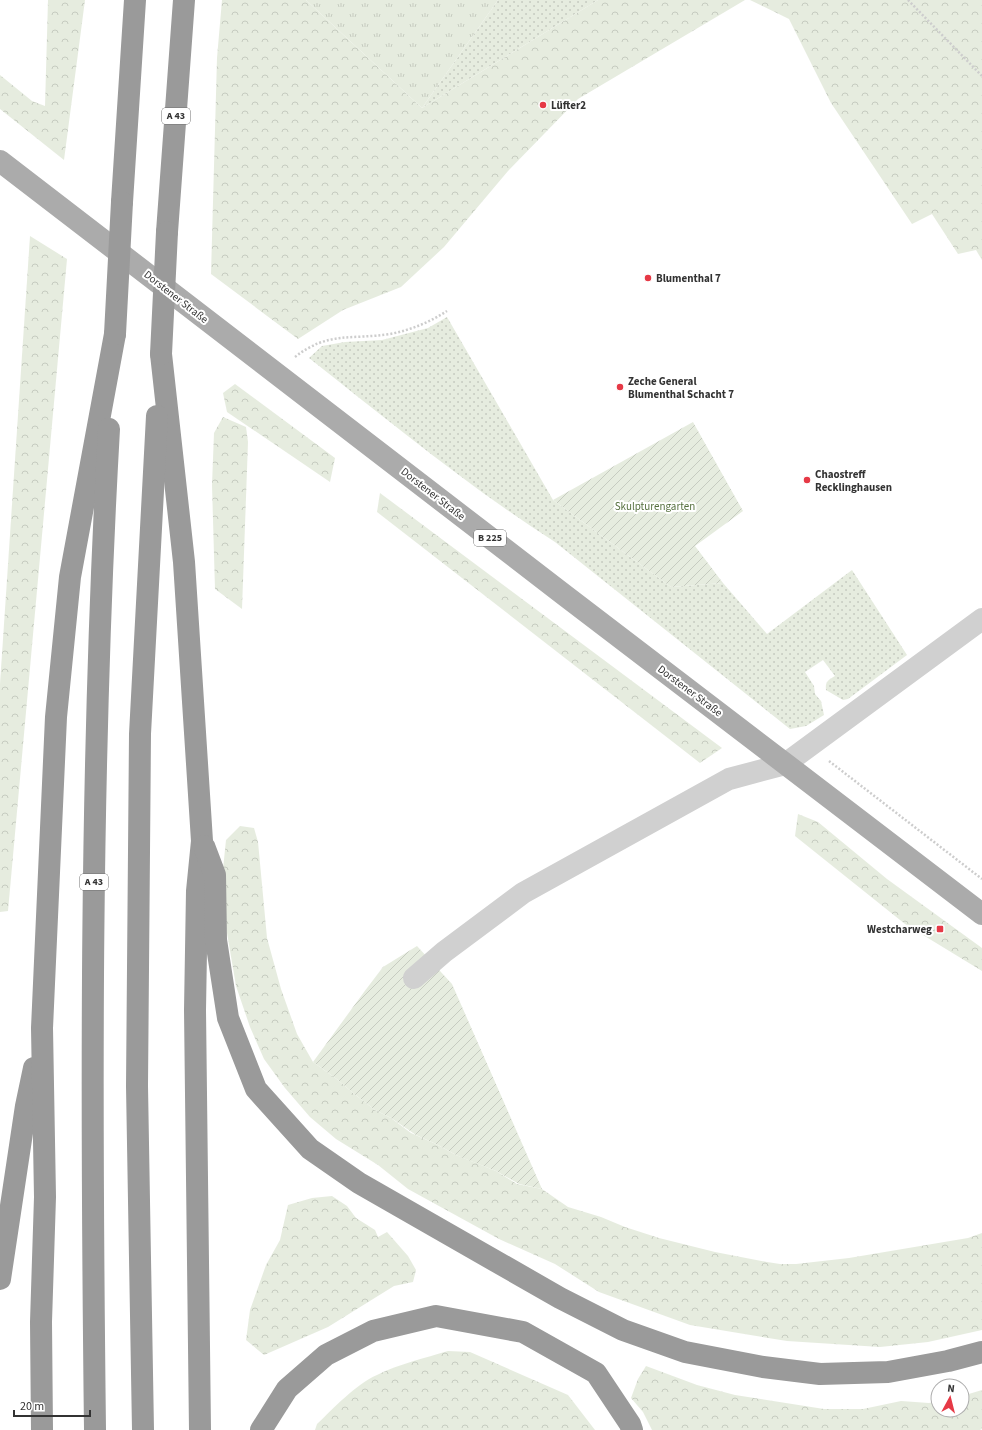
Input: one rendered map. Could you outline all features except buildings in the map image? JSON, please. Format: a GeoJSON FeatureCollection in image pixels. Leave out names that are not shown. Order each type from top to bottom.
{"type":"FeatureCollection","features":[{"type":"Feature","properties":{"kind":"highway","name":"A 43"},"geometry":{"type":"LineString","coordinates":[[95,1430],[92,1078],[95,767],[105,504],[135,0]]}},
{"type":"Feature","properties":{"kind":"highway","name":"A 43"},"geometry":{"type":"LineString","coordinates":[[143,1430],[137,1086],[140,734],[167,232],[184,0]]}},
{"type":"Feature","properties":{"kind":"highway"},"geometry":{"type":"LineString","coordinates":[[42,1430],[41,1322],[45,1197],[42,1028],[56,717],[70,577],[115,334]]}},
{"type":"Feature","properties":{"kind":"highway"},"geometry":{"type":"LineString","coordinates":[[161,354],[184,562],[202,841],[197,891],[194,1010],[200,1430]]}},
{"type":"Feature","properties":{"kind":"highway"},"geometry":{"type":"LineString","coordinates":[[202,841],[215,875],[216,940],[228,1018],[256,1089],[310,1149],[359,1183],[560,1298],[623,1330],[685,1352],[763,1368],[820,1374],[888,1372],[948,1361],[982,1352]]}},
{"type":"Feature","properties":{"kind":"highway"},"geometry":{"type":"LineString","coordinates":[[0,1278],[26,1106],[42,1028]]}},
{"type":"Feature","properties":{"kind":"highway"},"geometry":{"type":"LineString","coordinates":[[261,1430],[287,1389],[326,1355],[373,1331],[436,1316],[523,1332],[596,1373],[630,1424],[632,1430]]}},
{"type":"Feature","properties":{"kind":"main road","name":"Dorstener Straße"},"geometry":{"type":"LineString","coordinates":[[0,161],[982,914]]}},
{"type":"Feature","properties":{"kind":"street"},"geometry":{"type":"LineString","coordinates":[[414,978],[444,952],[523,893],[729,779],[785,764],[982,619]]}},
{"type":"Feature","properties":{"kind":"path"},"geometry":{"type":"LineString","coordinates":[[908,0],[982,76]]}},
{"type":"Feature","properties":{"kind":"path"},"geometry":{"type":"LineString","coordinates":[[275,373],[305,349],[320,342],[341,338],[390,334],[415,328],[447,310]]}},
{"type":"Feature","properties":{"kind":"path"},"geometry":{"type":"LineString","coordinates":[[810,745],[982,879]]}},
{"type":"Feature","properties":{"kind":"green space"},"geometry":{"type":"Polygon","coordinates":[[[48,0],[85,0],[64,160],[0,109],[0,75],[32,101],[45,106],[48,0]]]}},
{"type":"Feature","properties":{"kind":"green space"},"geometry":{"type":"Polygon","coordinates":[[[222,0],[306,0],[422,108],[598,0],[745,0],[578,99],[508,171],[444,247],[401,287],[343,310],[298,339],[211,274],[217,58],[222,0]]]}},
{"type":"Feature","properties":{"kind":"green space"},"geometry":{"type":"Polygon","coordinates":[[[306,0],[498,0],[422,108],[306,0]]]}},
{"type":"Feature","properties":{"kind":"green space"},"geometry":{"type":"Polygon","coordinates":[[[498,0],[598,0],[422,108],[498,0]]]}},
{"type":"Feature","properties":{"kind":"green space"},"geometry":{"type":"Polygon","coordinates":[[[750,0],[982,0],[982,260],[976,250],[958,254],[932,214],[912,224],[831,103],[789,19],[750,0]]]}},
{"type":"Feature","properties":{"kind":"green space"},"geometry":{"type":"Polygon","coordinates":[[[30,236],[67,259],[8,911],[0,912],[0,684],[30,236]]]}},
{"type":"Feature","properties":{"kind":"green space"},"geometry":{"type":"Polygon","coordinates":[[[447,317],[553,500],[671,587],[723,583],[767,634],[852,570],[907,655],[848,699],[843,700],[826,690],[826,685],[830,679],[835,676],[823,660],[805,672],[814,686],[815,694],[821,701],[824,715],[806,726],[790,729],[555,542],[460,476],[309,358],[322,346],[345,342],[382,340],[428,328],[447,317]]]}},
{"type":"Feature","properties":{"kind":"green space"},"geometry":{"type":"Polygon","coordinates":[[[235,384],[335,458],[330,482],[227,412],[223,393],[235,384]]]}},
{"type":"Feature","properties":{"kind":"green space"},"geometry":{"type":"Polygon","coordinates":[[[223,417],[246,427],[248,442],[242,609],[215,589],[212,485],[214,433],[223,417]]]}},
{"type":"Feature","properties":{"kind":"green space","name":"Skulpturengarten"},"geometry":{"type":"Polygon","coordinates":[[[693,422],[743,511],[695,546],[723,583],[671,587],[553,500],[693,422]]]}},
{"type":"Feature","properties":{"kind":"green space"},"geometry":{"type":"Polygon","coordinates":[[[380,493],[722,748],[700,763],[377,512],[380,493]]]}},
{"type":"Feature","properties":{"kind":"green space"},"geometry":{"type":"Polygon","coordinates":[[[798,814],[818,822],[887,879],[982,948],[982,971],[905,924],[795,836],[798,814]]]}},
{"type":"Feature","properties":{"kind":"green space"},"geometry":{"type":"Polygon","coordinates":[[[240,826],[254,828],[258,842],[267,938],[281,989],[297,1034],[313,1062],[375,1110],[391,1118],[411,1133],[456,1155],[496,1171],[517,1184],[542,1189],[568,1207],[659,1238],[715,1252],[780,1264],[796,1264],[849,1258],[968,1238],[982,1233],[982,1330],[928,1342],[880,1347],[787,1341],[690,1325],[599,1292],[555,1264],[499,1239],[408,1189],[378,1165],[336,1139],[310,1117],[285,1088],[264,1059],[250,1027],[236,986],[226,927],[223,869],[226,840],[240,826]]]}},
{"type":"Feature","properties":{"kind":"green space"},"geometry":{"type":"Polygon","coordinates":[[[417,946],[452,984],[542,1189],[519,1184],[496,1171],[458,1156],[416,1135],[391,1118],[375,1110],[313,1062],[383,967],[417,946]]]}},
{"type":"Feature","properties":{"kind":"green space"},"geometry":{"type":"Polygon","coordinates":[[[332,1196],[347,1206],[356,1218],[375,1230],[378,1237],[387,1232],[408,1256],[416,1270],[413,1282],[394,1286],[328,1327],[264,1355],[246,1340],[250,1310],[266,1265],[280,1240],[288,1205],[312,1198],[332,1196]]]}},
{"type":"Feature","properties":{"kind":"green space"},"geometry":{"type":"Polygon","coordinates":[[[448,1351],[470,1352],[568,1395],[595,1430],[315,1430],[317,1424],[338,1404],[353,1390],[369,1379],[403,1364],[448,1351]]]}},
{"type":"Feature","properties":{"kind":"green space"},"geometry":{"type":"Polygon","coordinates":[[[646,1366],[697,1385],[735,1395],[824,1409],[863,1409],[901,1401],[930,1403],[930,1418],[970,1418],[970,1394],[982,1390],[982,1429],[652,1430],[643,1412],[631,1398],[638,1379],[646,1366]]]}},
{"type":"Feature","properties":{"kind":"place","name":"Lüfter2"},"geometry":{"type":"Point","coordinates":[543,105]}},
{"type":"Feature","properties":{"kind":"place","name":"Blumenthal 7"},"geometry":{"type":"Point","coordinates":[648,278]}},
{"type":"Feature","properties":{"kind":"place","name":"Zeche General Blumenthal Schacht 7"},"geometry":{"type":"Point","coordinates":[620,387]}},
{"type":"Feature","properties":{"kind":"place","name":"Chaostreff Recklinghausen"},"geometry":{"type":"Point","coordinates":[807,480]}},
{"type":"Feature","properties":{"kind":"place","name":"Westcharweg"},"geometry":{"type":"Point","coordinates":[940,929]}}]}
